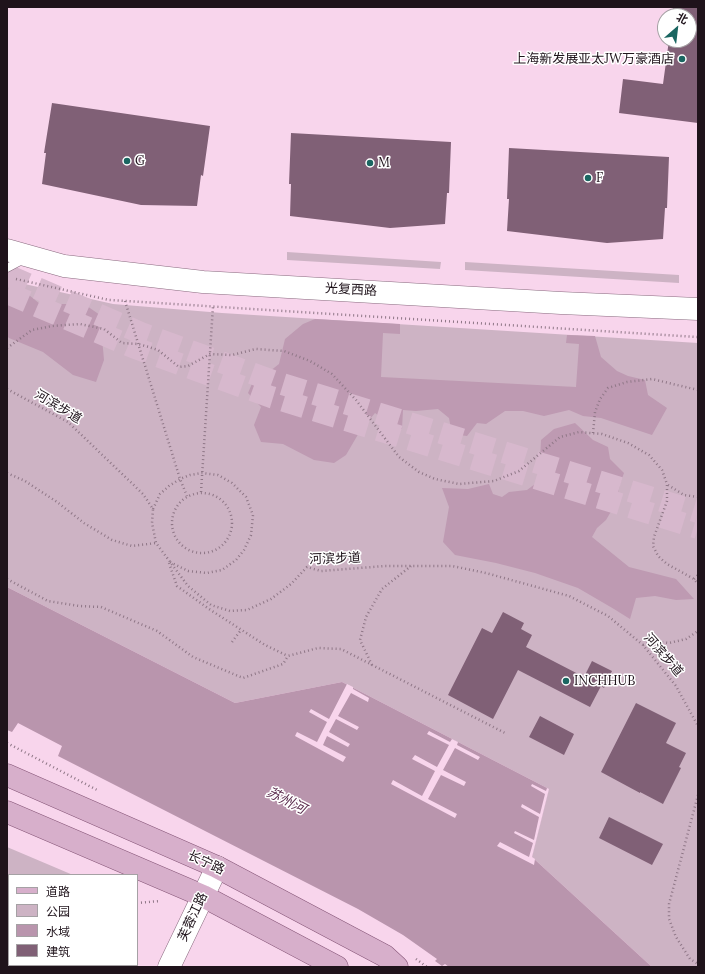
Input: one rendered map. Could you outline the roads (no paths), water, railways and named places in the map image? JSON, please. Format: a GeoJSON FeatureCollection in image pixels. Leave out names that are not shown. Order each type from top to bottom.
{"type":"FeatureCollection","features":[{"type":"Feature","properties":{"kind":"main road","name":"长宁路"},"geometry":{"type":"LineString","coordinates":[[7,775],[217,867],[385,956],[397,967]]}},
{"type":"Feature","properties":{"kind":"main road"},"geometry":{"type":"LineString","coordinates":[[7,812],[203,896],[337,967]]}},
{"type":"Feature","properties":{"kind":"street","name":"光复西路"},"geometry":{"type":"LineString","coordinates":[[7,250],[64,266],[202,282],[554,303],[698,309]]}},
{"type":"Feature","properties":{"kind":"street","name":"芙蓉江路"},"geometry":{"type":"LineString","coordinates":[[169,967],[217,867]]}},
{"type":"Feature","properties":{"kind":"lane"},"geometry":{"type":"LineString","coordinates":[[7,268],[28,256]]}},
{"type":"Feature","properties":{"kind":"water","name":"苏州河"},"geometry":{"type":"Polygon","coordinates":[[[7,587],[235,703],[342,682],[549,789],[532,857],[652,967],[449,967],[445,964],[442,966],[435,961],[437,959],[403,935],[358,909],[58,756],[62,746],[18,723],[12,732],[7,730],[7,587]]]}},
{"type":"Feature","properties":{"kind":"tunnel"},"geometry":{"type":"LineString","coordinates":[[7,275],[141,333],[276,382],[698,512]]}},
{"type":"Feature","properties":{"kind":"tunnel"},"geometry":{"type":"LineString","coordinates":[[7,293],[135,348],[271,397],[698,528]]}},
{"type":"Feature","properties":{"kind":"place","name":"上海新发展亚太JW万豪酒店"},"geometry":{"type":"Point","coordinates":[682,59]}},
{"type":"Feature","properties":{"kind":"place","name":"G"},"geometry":{"type":"Point","coordinates":[127,161]}},
{"type":"Feature","properties":{"kind":"place","name":"M"},"geometry":{"type":"Point","coordinates":[370,163]}},
{"type":"Feature","properties":{"kind":"place","name":"F"},"geometry":{"type":"Point","coordinates":[588,178]}},
{"type":"Feature","properties":{"kind":"place","name":"INCHHUB"},"geometry":{"type":"Point","coordinates":[566,681]}}]}
